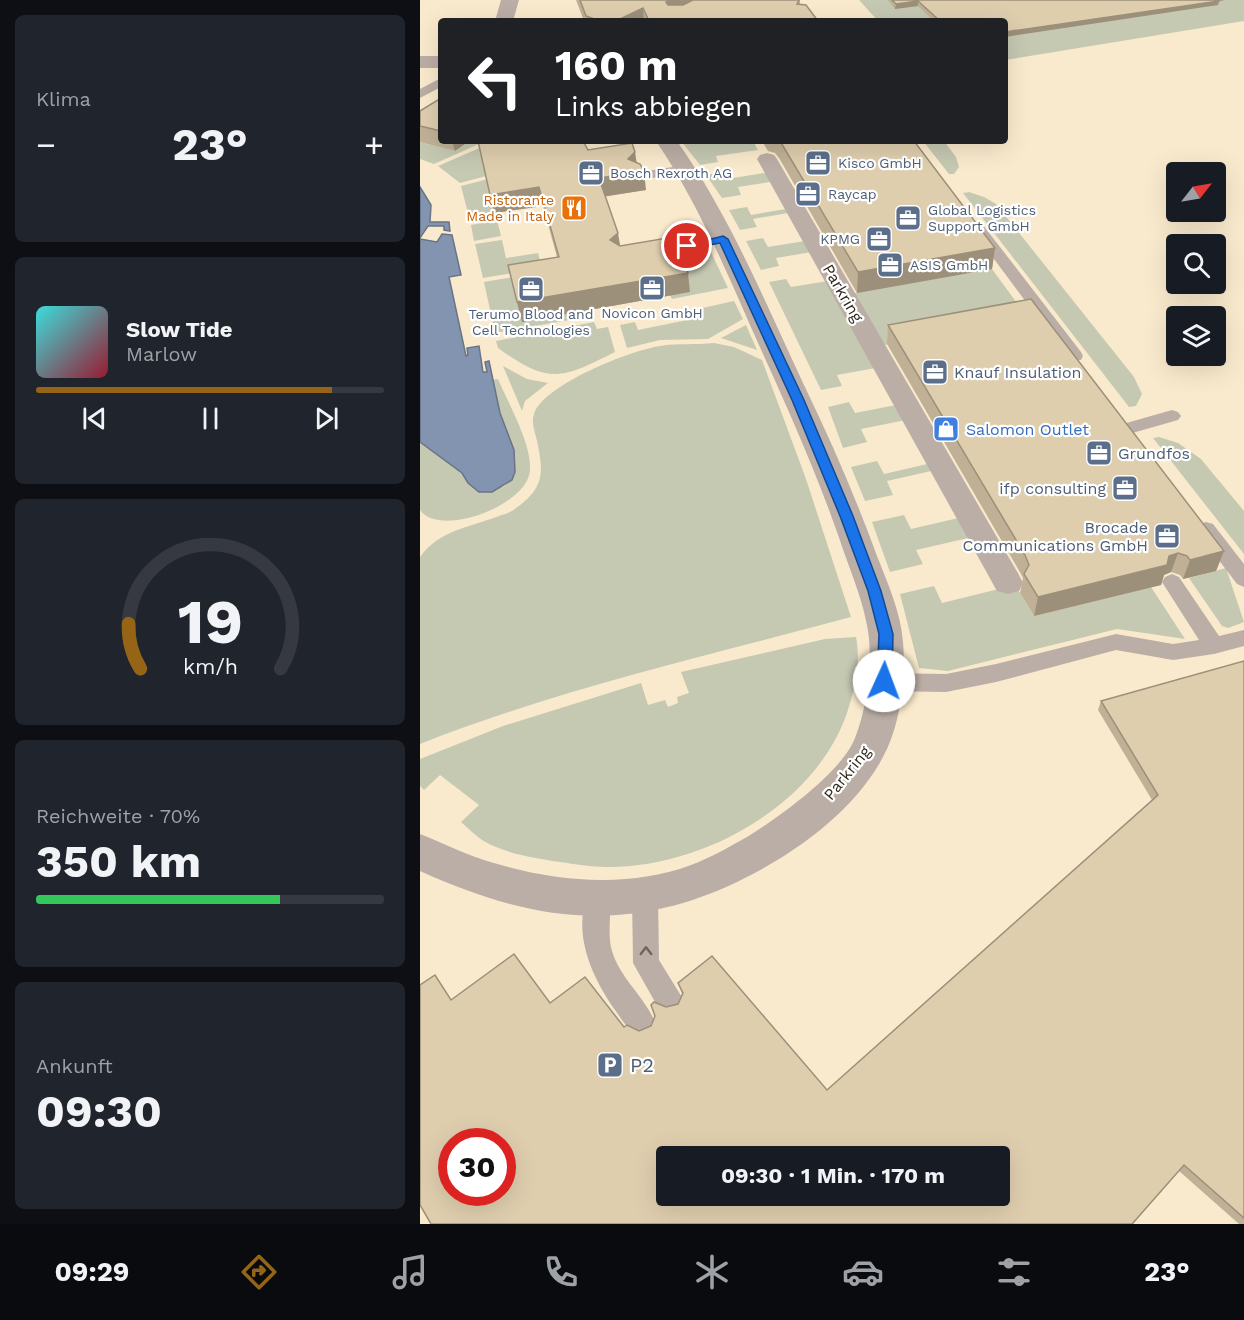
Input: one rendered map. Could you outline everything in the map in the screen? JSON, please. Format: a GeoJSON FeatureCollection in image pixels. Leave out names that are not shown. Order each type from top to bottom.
{"type":"FeatureCollection","features":[{"type":"Feature","properties":{"kind":"street"},"geometry":{"type":"LineString","coordinates":[[505,18],[510,0]]}},
{"type":"Feature","properties":{"kind":"street"},"geometry":{"type":"LineString","coordinates":[[420,62],[438,62]]}},
{"type":"Feature","properties":{"kind":"street","name":"Parkring"},"geometry":{"type":"LineString","coordinates":[[420,853],[505,886],[598,900],[645,897],[704,879],[729,868],[779,839],[812,815],[844,781],[872,744],[884,681],[886,634],[874,591],[821,453],[723,239],[686,169],[668,144]]}},
{"type":"Feature","properties":{"kind":"street","name":"Parkring"},"geometry":{"type":"LineString","coordinates":[[767,159],[1008,583]]}},
{"type":"Feature","properties":{"kind":"lane"},"geometry":{"type":"LineString","coordinates":[[420,94],[438,84]]}},
{"type":"Feature","properties":{"kind":"lane"},"geometry":{"type":"LineString","coordinates":[[640,176],[686,169]]}},
{"type":"Feature","properties":{"kind":"lane"},"geometry":{"type":"LineString","coordinates":[[970,218],[1085,370]]}},
{"type":"Feature","properties":{"kind":"lane"},"geometry":{"type":"LineString","coordinates":[[634,256],[723,239]]}},
{"type":"Feature","properties":{"kind":"lane"},"geometry":{"type":"LineString","coordinates":[[1143,447],[1125,423],[1172,416]]}},
{"type":"Feature","properties":{"kind":"lane"},"geometry":{"type":"LineString","coordinates":[[1194,513],[1244,579]]}},
{"type":"Feature","properties":{"kind":"lane"},"geometry":{"type":"LineString","coordinates":[[1172,582],[1214,646]]}},
{"type":"Feature","properties":{"kind":"lane"},"geometry":{"type":"LineString","coordinates":[[884,681],[946,683],[996,673],[1116,642],[1173,652],[1242,643]]}},
{"type":"Feature","properties":{"kind":"lane"},"geometry":{"type":"LineString","coordinates":[[645,897],[646,963],[669,999]]}},
{"type":"Feature","properties":{"kind":"lane"},"geometry":{"type":"LineString","coordinates":[[598,900],[595,914],[599,954],[609,980],[641,1022]]}},
{"type":"Feature","properties":{"kind":"green space"},"geometry":{"type":"Polygon","coordinates":[[[859,0],[1244,0],[1244,21],[1008,60],[1008,18],[875,18],[859,0]]]}},
{"type":"Feature","properties":{"kind":"green space"},"geometry":{"type":"Polygon","coordinates":[[[420,142],[455,151],[465,144],[479,144],[434,164],[420,159],[420,142]]]}},
{"type":"Feature","properties":{"kind":"green space"},"geometry":{"type":"Polygon","coordinates":[[[683,144],[755,144],[758,150],[716,156],[718,162],[700,165],[683,144]]]}},
{"type":"Feature","properties":{"kind":"green space"},"geometry":{"type":"Polygon","coordinates":[[[925,144],[946,144],[956,157],[959,167],[954,174],[949,174],[925,144]]]}},
{"type":"Feature","properties":{"kind":"green space"},"geometry":{"type":"Polygon","coordinates":[[[484,146],[513,169],[460,183],[438,166],[484,146]]]}},
{"type":"Feature","properties":{"kind":"green space"},"geometry":{"type":"Polygon","coordinates":[[[515,172],[494,213],[496,217],[470,221],[461,186],[515,172]]]}},
{"type":"Feature","properties":{"kind":"green space"},"geometry":{"type":"Polygon","coordinates":[[[723,172],[727,179],[771,172],[776,181],[738,187],[741,195],[722,198],[706,175],[723,172]]]}},
{"type":"Feature","properties":{"kind":"green space"},"geometry":{"type":"Polygon","coordinates":[[[969,192],[996,204],[1134,377],[1142,394],[1136,406],[1129,407],[963,193],[969,192]]]}},
{"type":"Feature","properties":{"kind":"green space"},"geometry":{"type":"Polygon","coordinates":[[[747,207],[751,215],[792,208],[794,212],[753,219],[757,227],[740,230],[729,210],[747,207]]]}},
{"type":"Feature","properties":{"kind":"green space"},"geometry":{"type":"Polygon","coordinates":[[[497,220],[501,236],[474,241],[471,225],[497,220]]]}},
{"type":"Feature","properties":{"kind":"green space"},"geometry":{"type":"Polygon","coordinates":[[[763,238],[768,247],[811,240],[818,251],[776,258],[779,266],[761,270],[746,241],[763,238]]]}},
{"type":"Feature","properties":{"kind":"green space"},"geometry":{"type":"Polygon","coordinates":[[[502,240],[506,258],[538,253],[542,268],[483,278],[475,244],[502,240]]]}},
{"type":"Feature","properties":{"kind":"green space"},"geometry":{"type":"Polygon","coordinates":[[[710,250],[728,288],[672,299],[670,295],[690,292],[675,256],[710,250]]]}},
{"type":"Feature","properties":{"kind":"green space"},"geometry":{"type":"Polygon","coordinates":[[[992,269],[1028,318],[879,346],[849,294],[992,269]]]}},
{"type":"Feature","properties":{"kind":"green space"},"geometry":{"type":"Polygon","coordinates":[[[543,272],[590,310],[592,316],[495,333],[484,282],[543,272]]]}},
{"type":"Feature","properties":{"kind":"green space"},"geometry":{"type":"Polygon","coordinates":[[[786,279],[791,287],[834,280],[881,367],[837,375],[842,386],[821,390],[769,282],[786,279]]]}},
{"type":"Feature","properties":{"kind":"green space"},"geometry":{"type":"Polygon","coordinates":[[[734,301],[743,319],[708,339],[660,340],[627,348],[620,325],[635,322],[638,330],[702,317],[698,309],[734,301]]]}},
{"type":"Feature","properties":{"kind":"green space"},"geometry":{"type":"Polygon","coordinates":[[[594,322],[597,329],[608,327],[615,352],[568,372],[543,373],[530,368],[498,348],[496,341],[594,322]]]}},
{"type":"Feature","properties":{"kind":"green space"},"geometry":{"type":"Polygon","coordinates":[[[746,325],[757,350],[721,338],[746,325]]]}},
{"type":"Feature","properties":{"kind":"green space"},"geometry":{"type":"Polygon","coordinates":[[[714,343],[734,347],[762,360],[806,479],[851,617],[579,690],[473,724],[420,744],[420,557],[436,541],[446,535],[510,512],[532,494],[540,479],[541,471],[533,417],[541,403],[553,392],[590,371],[629,354],[666,345],[714,343]]]}},
{"type":"Feature","properties":{"kind":"green space"},"geometry":{"type":"Polygon","coordinates":[[[503,366],[527,379],[548,383],[525,401],[522,411],[503,366]]]}},
{"type":"Feature","properties":{"kind":"green space"},"geometry":{"type":"Polygon","coordinates":[[[498,379],[527,448],[530,470],[525,483],[515,495],[481,514],[445,521],[430,518],[420,510],[420,443],[462,473],[468,483],[503,487],[512,480],[515,472],[492,380],[498,379]]]}},
{"type":"Feature","properties":{"kind":"green space"},"geometry":{"type":"Polygon","coordinates":[[[849,402],[855,413],[901,404],[911,419],[861,429],[867,442],[843,448],[828,407],[849,402]]]}},
{"type":"Feature","properties":{"kind":"green space"},"geometry":{"type":"Polygon","coordinates":[[[1159,437],[1178,443],[1201,459],[1244,511],[1244,554],[1153,438],[1159,437]]]}},
{"type":"Feature","properties":{"kind":"green space"},"geometry":{"type":"Polygon","coordinates":[[[877,461],[884,474],[936,462],[940,469],[887,481],[893,495],[865,501],[851,467],[877,461]]]}},
{"type":"Feature","properties":{"kind":"green space"},"geometry":{"type":"Polygon","coordinates":[[[904,515],[911,529],[967,516],[977,536],[916,550],[923,564],[890,572],[872,522],[904,515]]]}},
{"type":"Feature","properties":{"kind":"green space"},"geometry":{"type":"Polygon","coordinates":[[[1226,568],[1244,622],[1228,628],[1222,626],[1189,578],[1226,568]]]}},
{"type":"Feature","properties":{"kind":"green space"},"geometry":{"type":"Polygon","coordinates":[[[1015,585],[1034,616],[1151,587],[1185,639],[1117,629],[948,671],[919,668],[900,594],[934,586],[942,603],[1015,585]]]}},
{"type":"Feature","properties":{"kind":"green space"},"geometry":{"type":"Polygon","coordinates":[[[856,637],[858,656],[856,675],[847,713],[831,746],[809,776],[782,803],[750,825],[716,843],[680,856],[643,864],[600,867],[510,852],[482,840],[461,822],[479,805],[440,775],[424,790],[420,786],[420,759],[503,726],[641,683],[648,705],[665,700],[668,707],[678,703],[677,697],[689,693],[681,672],[825,639],[856,637]]]}},
{"type":"Feature","properties":{"kind":"water"},"geometry":{"type":"Polygon","coordinates":[[[420,187],[431,205],[430,222],[449,222],[450,231],[444,230],[444,226],[428,226],[420,238],[420,187]]]}},
{"type":"Feature","properties":{"kind":"water"},"geometry":{"type":"Polygon","coordinates":[[[442,234],[452,235],[461,275],[449,277],[466,356],[468,355],[467,348],[479,346],[483,372],[487,372],[485,362],[489,361],[500,413],[514,450],[515,472],[512,480],[492,492],[479,492],[468,483],[462,473],[420,442],[420,239],[437,242],[442,234]]]}},
{"type":"Feature","properties":{"kind":"building"},"geometry":{"type":"Polygon","coordinates":[[[580,0],[670,0],[666,2],[668,5],[683,5],[693,0],[799,0],[797,4],[806,5],[816,18],[648,18],[643,8],[622,18],[586,16],[580,0]]]}},
{"type":"Feature","properties":{"kind":"building"},"geometry":{"type":"Polygon","coordinates":[[[892,0],[1219,1],[1008,32],[1008,18],[937,18],[918,1],[896,4],[892,0]]]}},
{"type":"Feature","properties":{"kind":"building"},"geometry":{"type":"Polygon","coordinates":[[[438,100],[438,130],[420,126],[420,111],[438,100]]]}},
{"type":"Feature","properties":{"kind":"building"},"geometry":{"type":"Polygon","coordinates":[[[479,144],[585,144],[588,150],[632,144],[635,152],[628,159],[640,164],[644,171],[599,178],[618,233],[610,240],[620,246],[673,237],[688,273],[517,302],[508,265],[559,257],[539,187],[490,195],[479,144]]]}},
{"type":"Feature","properties":{"kind":"building"},"geometry":{"type":"Polygon","coordinates":[[[782,144],[916,144],[995,248],[858,272],[782,144]]]}},
{"type":"Feature","properties":{"kind":"building"},"geometry":{"type":"Polygon","coordinates":[[[1031,299],[1224,551],[1190,560],[1187,556],[1178,553],[1169,556],[1167,565],[1038,597],[1024,574],[1029,565],[1025,555],[888,325],[1031,299]]]}},
{"type":"Feature","properties":{"kind":"building"},"geometry":{"type":"Polygon","coordinates":[[[1244,661],[1244,1218],[1184,1165],[1132,1224],[431,1224],[420,1205],[420,985],[435,975],[451,1000],[514,954],[550,1003],[585,977],[624,1027],[627,1025],[639,1031],[651,1026],[655,1016],[651,1005],[654,1002],[666,1007],[678,1004],[683,993],[678,983],[712,956],[827,1090],[1158,795],[1101,701],[1244,661]]]}},
{"type":"Feature","properties":{"kind":"place","name":"Kisco GmbH"},"geometry":{"type":"Point","coordinates":[818,163]}},
{"type":"Feature","properties":{"kind":"place","name":"Bosch Rexroth AG"},"geometry":{"type":"Point","coordinates":[591,173]}},
{"type":"Feature","properties":{"kind":"place","name":"Raycap"},"geometry":{"type":"Point","coordinates":[808,194]}},
{"type":"Feature","properties":{"kind":"place","name":"Ristorante Made in Italy"},"geometry":{"type":"Point","coordinates":[574,208]}},
{"type":"Feature","properties":{"kind":"place","name":"Global Logistics Support GmbH"},"geometry":{"type":"Point","coordinates":[908,218]}},
{"type":"Feature","properties":{"kind":"place","name":"KPMG"},"geometry":{"type":"Point","coordinates":[879,239]}},
{"type":"Feature","properties":{"kind":"place","name":"ASIS GmbH"},"geometry":{"type":"Point","coordinates":[890,265]}},
{"type":"Feature","properties":{"kind":"place","name":"Novicon GmbH"},"geometry":{"type":"Point","coordinates":[652,288]}},
{"type":"Feature","properties":{"kind":"place","name":"Terumo Blood and Cell Technologies"},"geometry":{"type":"Point","coordinates":[531,289]}},
{"type":"Feature","properties":{"kind":"place","name":"Knauf Insulation"},"geometry":{"type":"Point","coordinates":[935,372]}},
{"type":"Feature","properties":{"kind":"place","name":"Salomon Outlet"},"geometry":{"type":"Point","coordinates":[946,429]}},
{"type":"Feature","properties":{"kind":"place","name":"Grundfos"},"geometry":{"type":"Point","coordinates":[1099,453]}},
{"type":"Feature","properties":{"kind":"place","name":"ifp consulting"},"geometry":{"type":"Point","coordinates":[1125,488]}},
{"type":"Feature","properties":{"kind":"place","name":"Brocade Communications GmbH"},"geometry":{"type":"Point","coordinates":[1167,536]}},
{"type":"Feature","properties":{"kind":"place","name":"P2"},"geometry":{"type":"Point","coordinates":[610,1065]}},
{"type":"Feature","properties":{"kind":"route"},"geometry":{"type":"LineString","coordinates":[[687,246],[723,239],[798,400],[847,516],[874,591],[886,634],[884,681]]}}]}
